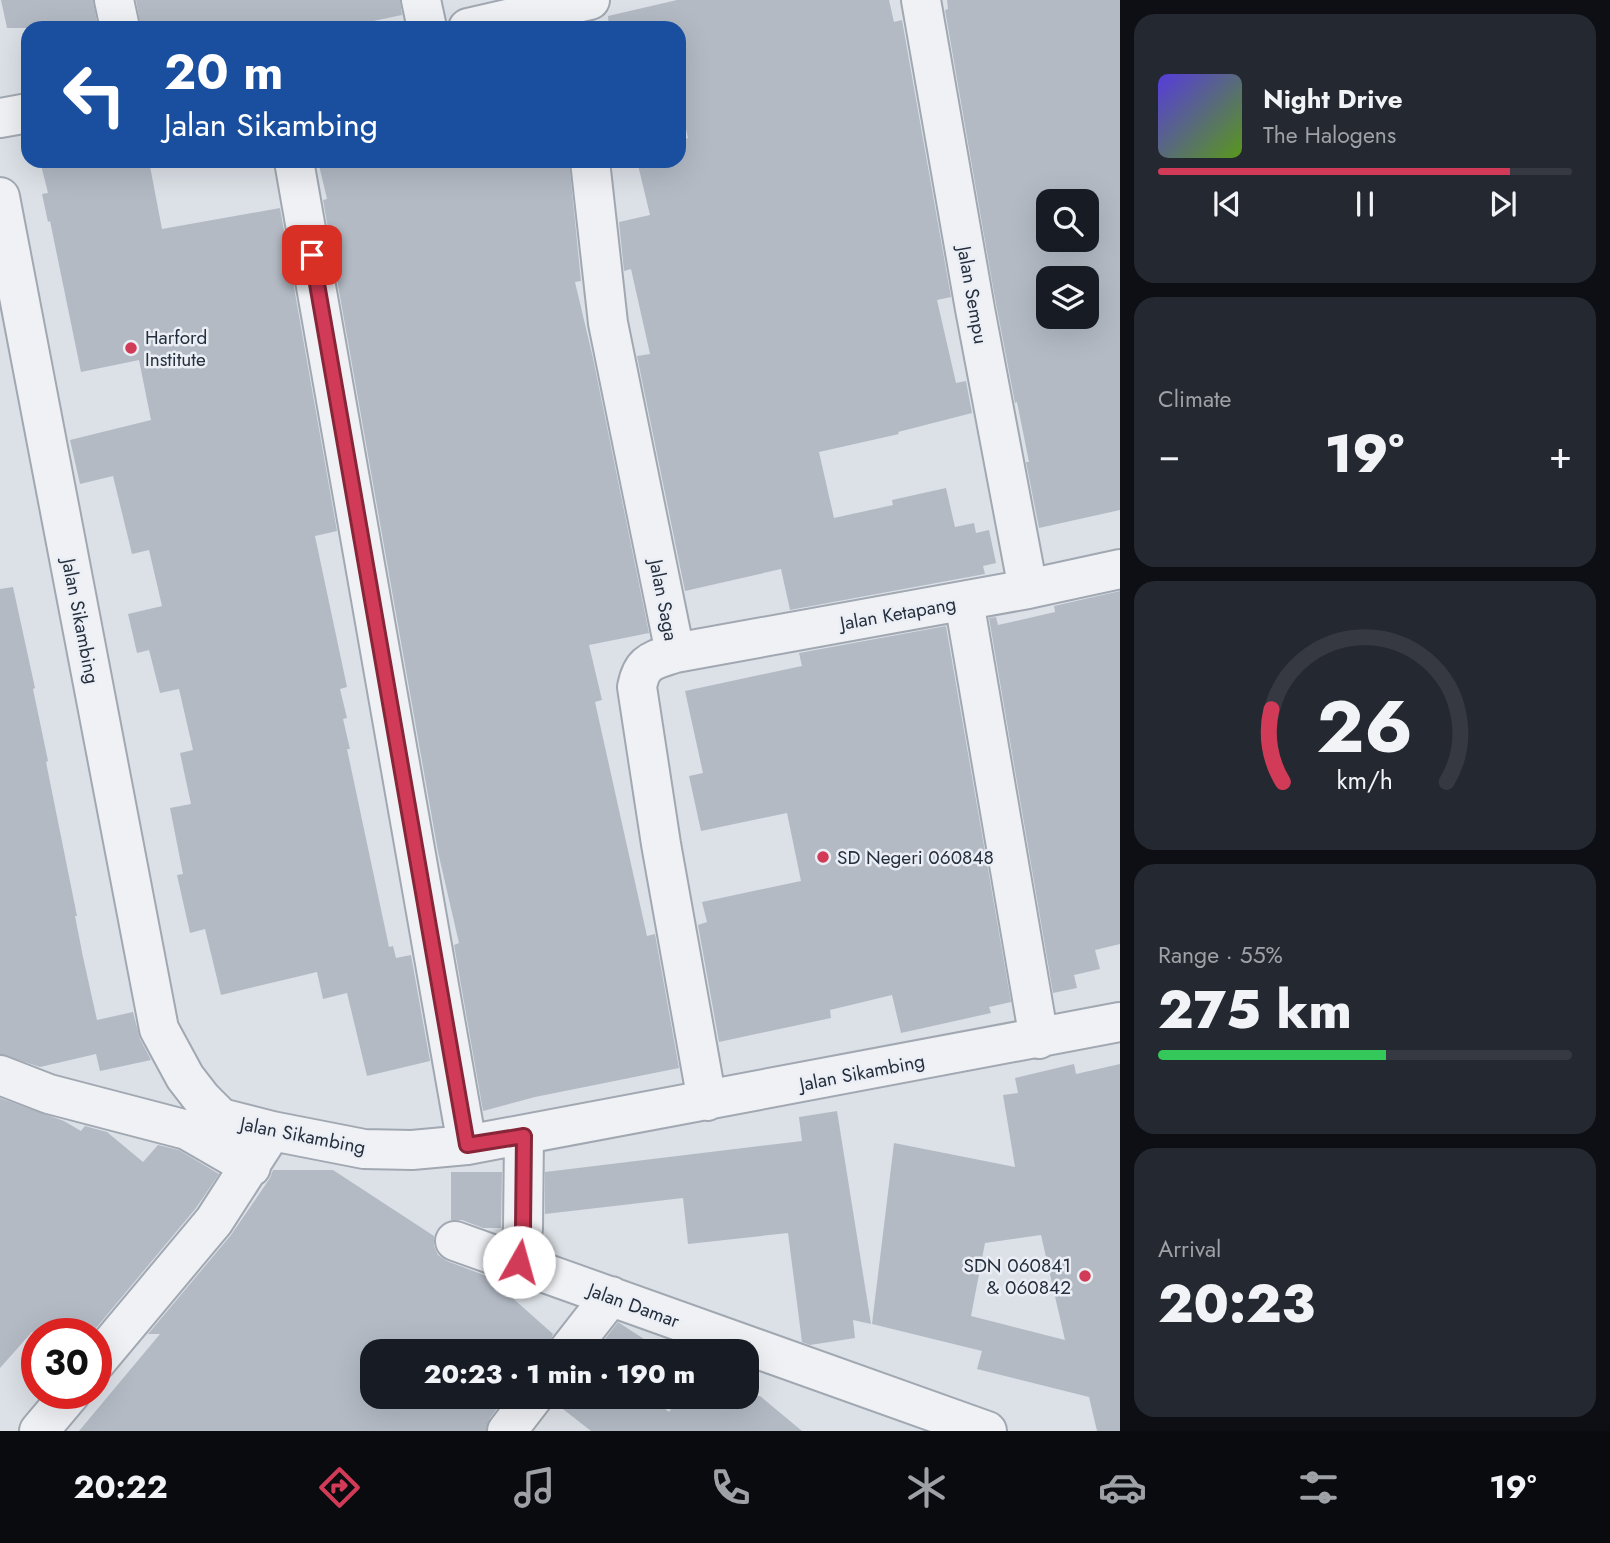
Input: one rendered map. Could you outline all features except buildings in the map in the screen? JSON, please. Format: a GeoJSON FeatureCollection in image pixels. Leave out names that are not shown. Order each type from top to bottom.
{"type":"FeatureCollection","features":[{"type":"Feature","properties":{"kind":"street"},"geometry":{"type":"LineString","coordinates":[[114,0],[118,21]]}},
{"type":"Feature","properties":{"kind":"street"},"geometry":{"type":"LineString","coordinates":[[421,0],[426,21]]}},
{"type":"Feature","properties":{"kind":"street","name":"Jalan Sempu"},"geometry":{"type":"LineString","coordinates":[[921,0],[1028,589]]}},
{"type":"Feature","properties":{"kind":"street"},"geometry":{"type":"LineString","coordinates":[[514,21],[579,11]]}},
{"type":"Feature","properties":{"kind":"street"},"geometry":{"type":"LineString","coordinates":[[0,118],[21,114]]}},
{"type":"Feature","properties":{"kind":"street"},"geometry":{"type":"LineString","coordinates":[[295,168],[467,1145]]}},
{"type":"Feature","properties":{"kind":"street","name":"Jalan Saga"},"geometry":{"type":"LineString","coordinates":[[591,168],[608,323],[675,653],[651,661],[643,667],[637,687],[660,844],[707,1101]]}},
{"type":"Feature","properties":{"kind":"street","name":"Jalan Sikambing"},"geometry":{"type":"LineString","coordinates":[[0,197],[159,1029],[185,1077],[221,1118],[364,1149],[412,1150],[467,1145],[1120,1022]]}},
{"type":"Feature","properties":{"kind":"street","name":"Jalan Ketapang"},"geometry":{"type":"LineString","coordinates":[[675,653],[1028,589],[1120,569]]}},
{"type":"Feature","properties":{"kind":"street"},"geometry":{"type":"LineString","coordinates":[[964,601],[1039,1039]]}},
{"type":"Feature","properties":{"kind":"street"},"geometry":{"type":"LineString","coordinates":[[0,1075],[49,1094],[187,1130],[251,1167]]}},
{"type":"Feature","properties":{"kind":"street"},"geometry":{"type":"LineString","coordinates":[[112,1343],[214,1221],[272,1131]]}},
{"type":"Feature","properties":{"kind":"street"},"geometry":{"type":"LineString","coordinates":[[519,1262],[523,1227],[524,1136]]}},
{"type":"Feature","properties":{"kind":"street","name":"Jalan Damar"},"geometry":{"type":"LineString","coordinates":[[455,1241],[519,1262],[969,1428]]}},
{"type":"Feature","properties":{"kind":"street"},"geometry":{"type":"LineString","coordinates":[[577,1339],[611,1296]]}},
{"type":"Feature","properties":{"kind":"street"},"geometry":{"type":"LineString","coordinates":[[39,1431],[58,1409]]}},
{"type":"Feature","properties":{"kind":"street"},"geometry":{"type":"LineString","coordinates":[[507,1431],[524,1409]]}},
{"type":"Feature","properties":{"kind":"place","name":"Harford Institute"},"geometry":{"type":"Point","coordinates":[131,348]}},
{"type":"Feature","properties":{"kind":"place","name":"SD Negeri 060848"},"geometry":{"type":"Point","coordinates":[823,857]}},
{"type":"Feature","properties":{"kind":"place","name":"SDN 060841 & 060842"},"geometry":{"type":"Point","coordinates":[1085,1276]}},
{"type":"Feature","properties":{"kind":"route"},"geometry":{"type":"LineString","coordinates":[[312,255],[318,302],[467,1145],[524,1136],[523,1227],[519,1262]]}}]}
